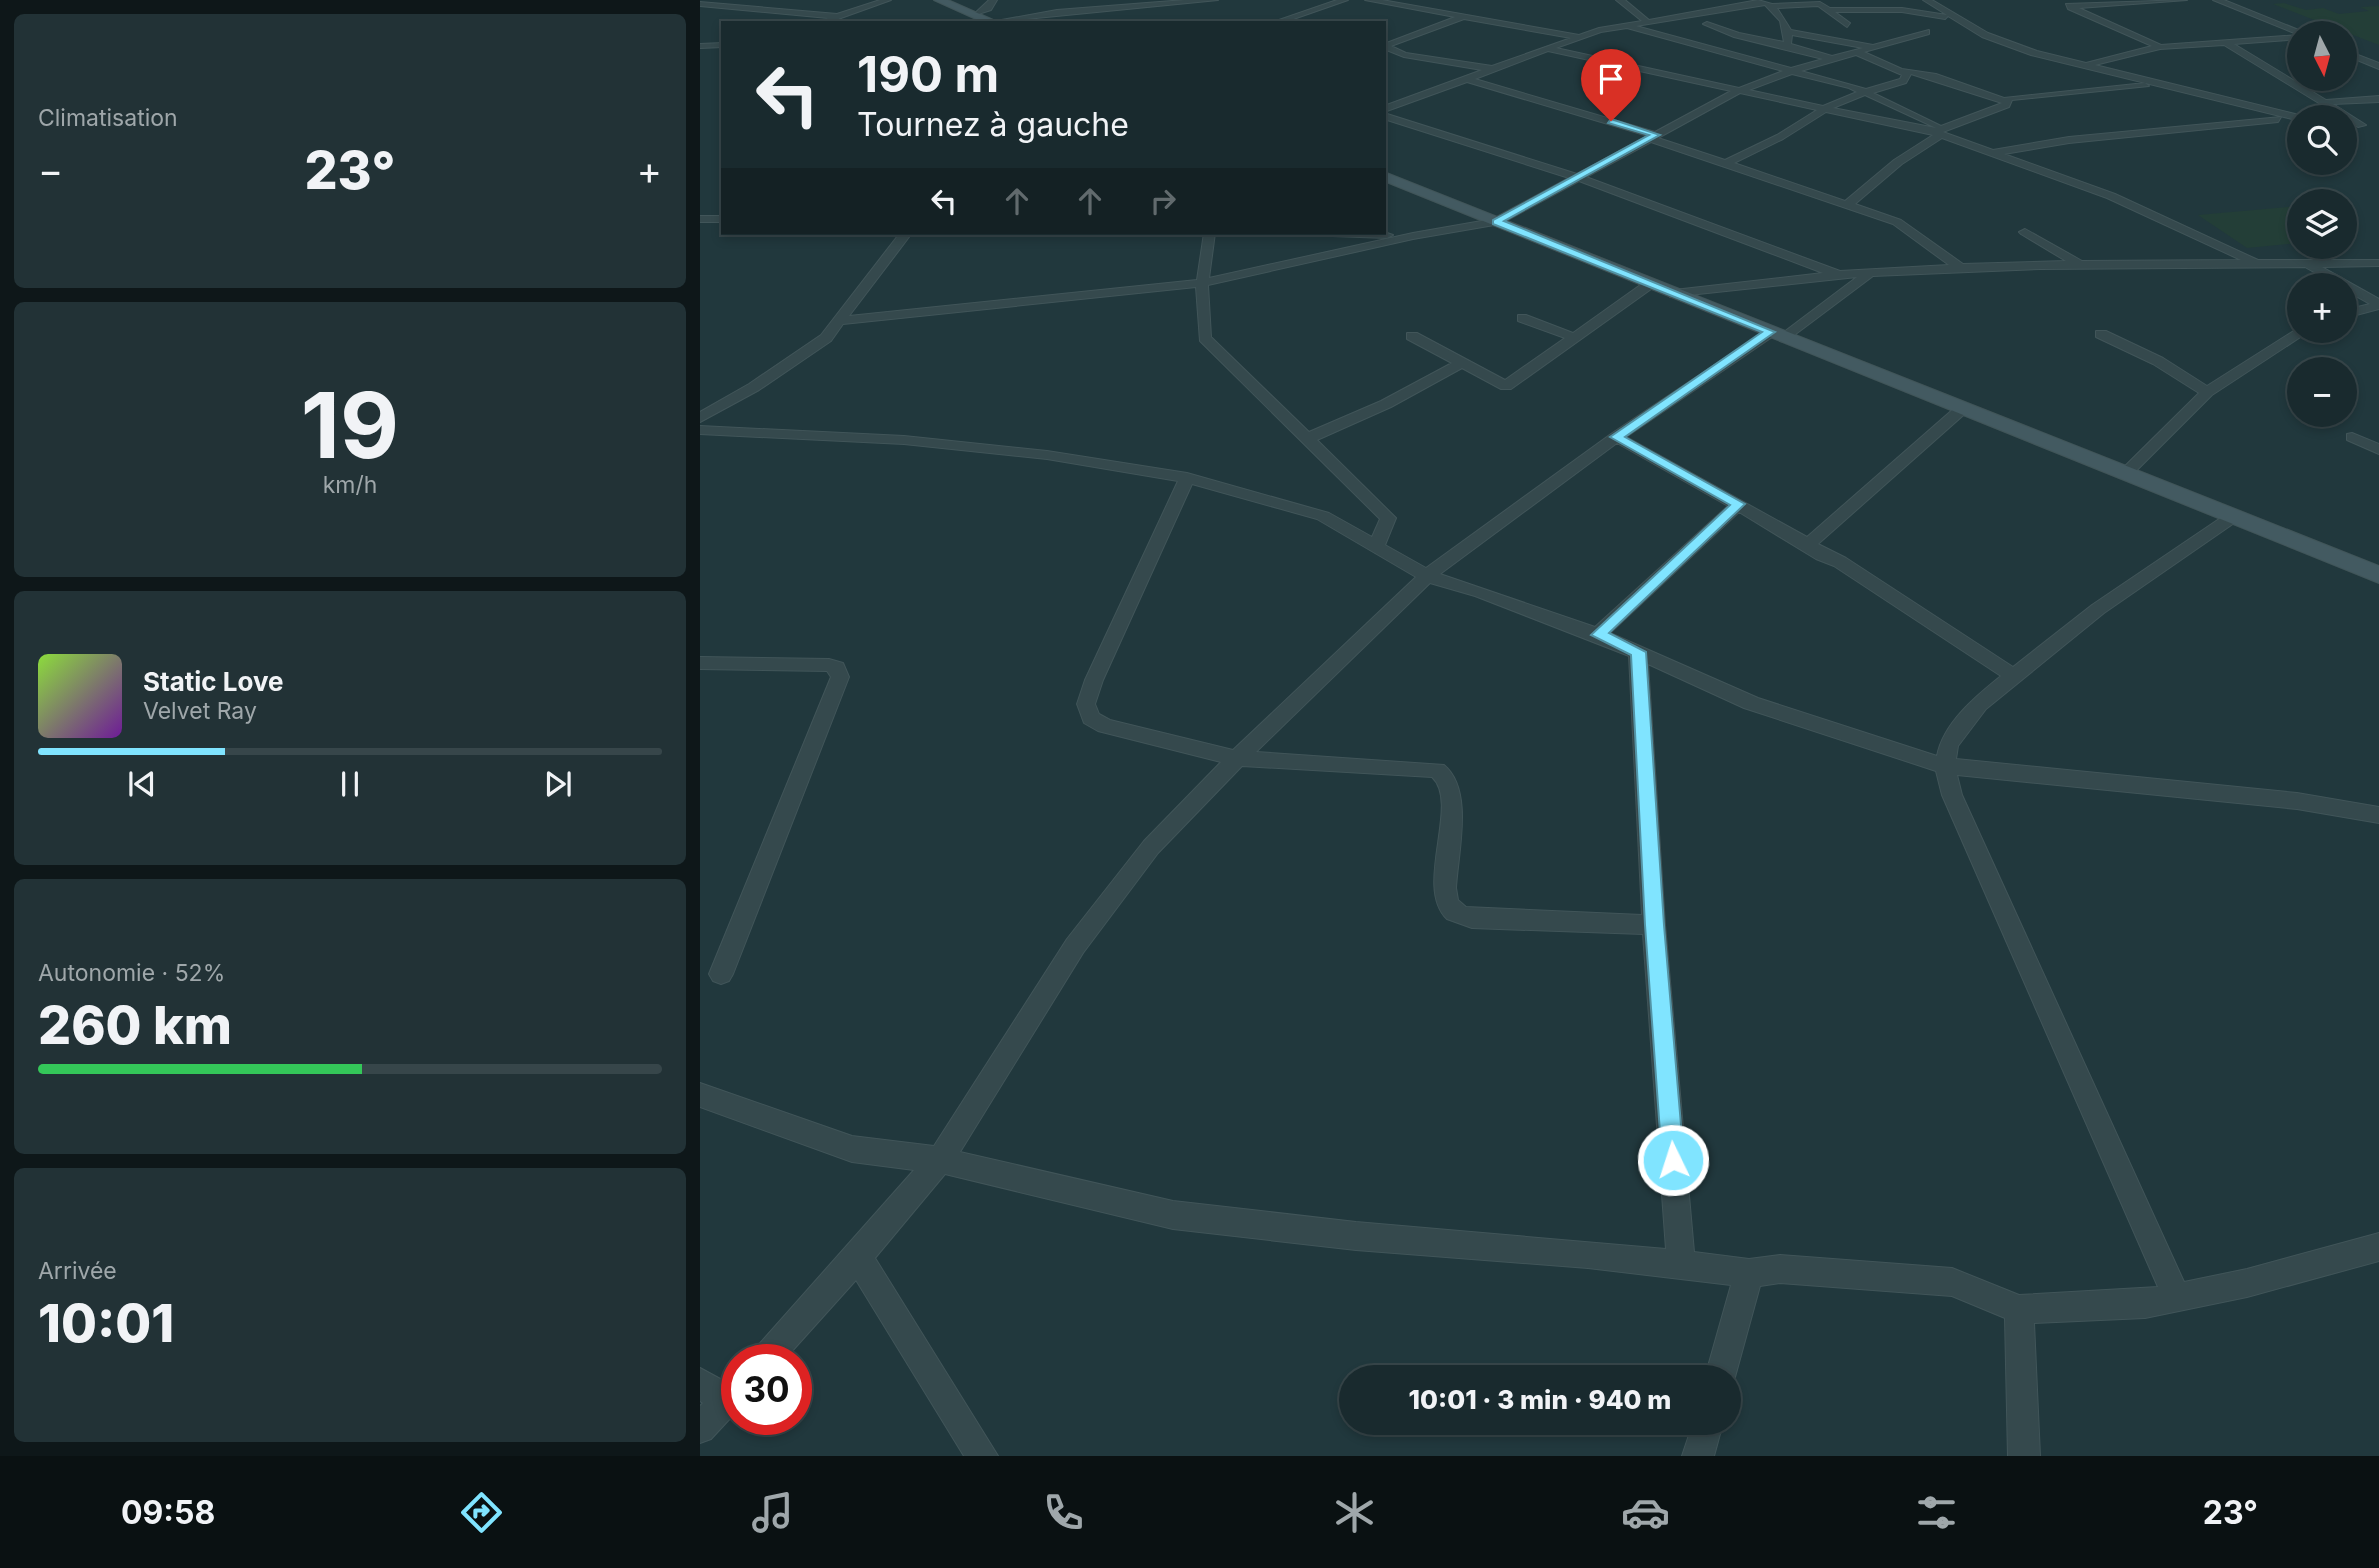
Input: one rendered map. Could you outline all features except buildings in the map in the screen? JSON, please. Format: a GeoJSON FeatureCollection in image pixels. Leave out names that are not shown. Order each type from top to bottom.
{"type":"FeatureCollection","features":[{"type":"Feature","properties":{"kind":"main road"},"geometry":{"type":"LineString","coordinates":[[939,0],[989,21]]}},
{"type":"Feature","properties":{"kind":"main road"},"geometry":{"type":"LineString","coordinates":[[1386,178],[2379,575]]}},
{"type":"Feature","properties":{"kind":"street"},"geometry":{"type":"LineString","coordinates":[[708,13],[750,0]]}},
{"type":"Feature","properties":{"kind":"street"},"geometry":{"type":"LineString","coordinates":[[824,21],[887,0]]}},
{"type":"Feature","properties":{"kind":"street"},"geometry":{"type":"LineString","coordinates":[[975,14],[988,8],[993,0]]}},
{"type":"Feature","properties":{"kind":"street"},"geometry":{"type":"LineString","coordinates":[[1005,21],[1109,3],[1213,0]]}},
{"type":"Feature","properties":{"kind":"street"},"geometry":{"type":"LineString","coordinates":[[1281,21],[1345,0]]}},
{"type":"Feature","properties":{"kind":"street"},"geometry":{"type":"LineString","coordinates":[[1369,0],[1580,37]]}},
{"type":"Feature","properties":{"kind":"street"},"geometry":{"type":"LineString","coordinates":[[1620,0],[1649,23]]}},
{"type":"Feature","properties":{"kind":"street"},"geometry":{"type":"LineString","coordinates":[[1927,0],[1985,35],[2013,46],[2287,115]]}},
{"type":"Feature","properties":{"kind":"street"},"geometry":{"type":"LineString","coordinates":[[2058,0],[2160,47]]}},
{"type":"Feature","properties":{"kind":"street"},"geometry":{"type":"LineString","coordinates":[[2069,6],[2182,0]]}},
{"type":"Feature","properties":{"kind":"street"},"geometry":{"type":"LineString","coordinates":[[2217,0],[2287,29]]}},
{"type":"Feature","properties":{"kind":"street"},"geometry":{"type":"LineString","coordinates":[[1766,3],[1789,32],[1874,47]]}},
{"type":"Feature","properties":{"kind":"street"},"geometry":{"type":"LineString","coordinates":[[1386,108],[1497,70],[1580,37],[1626,25],[1766,3],[1816,3],[1847,25]]}},
{"type":"Feature","properties":{"kind":"street"},"geometry":{"type":"LineString","coordinates":[[700,4],[835,16]]}},
{"type":"Feature","properties":{"kind":"street"},"geometry":{"type":"LineString","coordinates":[[1828,10],[1902,10],[1959,19]]}},
{"type":"Feature","properties":{"kind":"street"},"geometry":{"type":"LineString","coordinates":[[1386,46],[1466,15]]}},
{"type":"Feature","properties":{"kind":"street"},"geometry":{"type":"LineString","coordinates":[[1707,24],[1737,35],[1787,45],[1833,59]]}},
{"type":"Feature","properties":{"kind":"street"},"geometry":{"type":"LineString","coordinates":[[1626,25],[1658,37],[1794,70],[1864,91],[1938,131],[2112,196],[2253,261]]}},
{"type":"Feature","properties":{"kind":"street"},"geometry":{"type":"LineString","coordinates":[[1899,30],[1909,37]]}},
{"type":"Feature","properties":{"kind":"street"},"geometry":{"type":"LineString","coordinates":[[1787,45],[1789,32]]}},
{"type":"Feature","properties":{"kind":"street"},"geometry":{"type":"LineString","coordinates":[[838,321],[1202,283],[1413,236],[1496,222],[1738,91],[1794,70],[1926,32]]}},
{"type":"Feature","properties":{"kind":"street"},"geometry":{"type":"LineString","coordinates":[[2084,65],[2160,47],[2287,36]]}},
{"type":"Feature","properties":{"kind":"street"},"geometry":{"type":"LineString","coordinates":[[2223,41],[2333,105]]}},
{"type":"Feature","properties":{"kind":"street"},"geometry":{"type":"LineString","coordinates":[[700,46],[721,45]]}},
{"type":"Feature","properties":{"kind":"street"},"geometry":{"type":"LineString","coordinates":[[1386,46],[1404,55],[1497,70]]}},
{"type":"Feature","properties":{"kind":"street"},"geometry":{"type":"LineString","coordinates":[[1548,49],[1938,131]]}},
{"type":"Feature","properties":{"kind":"street"},"geometry":{"type":"LineString","coordinates":[[1857,52],[2007,102]]}},
{"type":"Feature","properties":{"kind":"street"},"geometry":{"type":"LineString","coordinates":[[2357,57],[2379,65]]}},
{"type":"Feature","properties":{"kind":"street"},"geometry":{"type":"LineString","coordinates":[[1726,164],[1829,109],[1839,100],[1903,81],[1907,74],[1905,70]]}},
{"type":"Feature","properties":{"kind":"street"},"geometry":{"type":"LineString","coordinates":[[1467,79],[1654,137],[1897,222],[1962,269]]}},
{"type":"Feature","properties":{"kind":"street"},"geometry":{"type":"LineString","coordinates":[[1847,205],[1938,131],[2007,102],[2010,98],[2164,85]]}},
{"type":"Feature","properties":{"kind":"street"},"geometry":{"type":"LineString","coordinates":[[2328,102],[2379,99]]}},
{"type":"Feature","properties":{"kind":"street"},"geometry":{"type":"LineString","coordinates":[[1386,117],[1576,177],[1839,274]]}},
{"type":"Feature","properties":{"kind":"street"},"geometry":{"type":"LineString","coordinates":[[1994,152],[2069,140],[2287,119]]}},
{"type":"Feature","properties":{"kind":"street"},"geometry":{"type":"LineString","coordinates":[[2357,120],[2366,125],[2357,124]]}},
{"type":"Feature","properties":{"kind":"street"},"geometry":{"type":"LineString","coordinates":[[700,219],[721,219]]}},
{"type":"Feature","properties":{"kind":"street"},"geometry":{"type":"LineString","coordinates":[[2025,232],[2084,267]]}},
{"type":"Feature","properties":{"kind":"street"},"geometry":{"type":"LineString","coordinates":[[700,418],[754,387],[826,338],[904,235]]}},
{"type":"Feature","properties":{"kind":"street"},"geometry":{"type":"LineString","coordinates":[[1210,235],[1202,283],[1205,338],[1388,518],[1376,547]]}},
{"type":"Feature","properties":{"kind":"street"},"geometry":{"type":"LineString","coordinates":[[1386,235],[1413,236]]}},
{"type":"Feature","properties":{"kind":"street"},"geometry":{"type":"LineString","coordinates":[[1674,293],[1839,274],[2253,261],[2379,264]]}},
{"type":"Feature","properties":{"kind":"street"},"geometry":{"type":"LineString","coordinates":[[2307,264],[2379,304]]}},
{"type":"Feature","properties":{"kind":"street"},"geometry":{"type":"LineString","coordinates":[[779,1344],[858,1258],[940,1160],[1075,946],[1151,847],[1237,758],[1427,576],[1616,437],[1869,274]]}},
{"type":"Feature","properties":{"kind":"street"},"geometry":{"type":"LineString","coordinates":[[1412,336],[1460,364],[1506,386],[1650,284]]}},
{"type":"Feature","properties":{"kind":"street"},"geometry":{"type":"LineString","coordinates":[[2357,310],[2379,304]]}},
{"type":"Feature","properties":{"kind":"street"},"geometry":{"type":"LineString","coordinates":[[1522,318],[1576,338]]}},
{"type":"Feature","properties":{"kind":"street"},"geometry":{"type":"LineString","coordinates":[[2101,334],[2158,361],[2207,392]]}},
{"type":"Feature","properties":{"kind":"street"},"geometry":{"type":"LineString","coordinates":[[2126,473],[2207,392],[2287,340]]}},
{"type":"Feature","properties":{"kind":"street"},"geometry":{"type":"LineString","coordinates":[[1306,439],[1386,404],[1460,364]]}},
{"type":"Feature","properties":{"kind":"street"},"geometry":{"type":"LineString","coordinates":[[1808,544],[1963,408]]}},
{"type":"Feature","properties":{"kind":"street"},"geometry":{"type":"LineString","coordinates":[[700,430],[904,440],[1047,455],[1186,478],[1323,516],[1427,576],[1481,592],[1598,635],[1784,715],[1945,766],[2297,801],[2379,815]]}},
{"type":"Feature","properties":{"kind":"street"},"geometry":{"type":"LineString","coordinates":[[1616,437],[1808,544],[2014,676]]}},
{"type":"Feature","properties":{"kind":"street"},"geometry":{"type":"LineString","coordinates":[[2352,438],[2379,450]]}},
{"type":"Feature","properties":{"kind":"street"},"geometry":{"type":"LineString","coordinates":[[1186,478],[1163,535],[1094,680],[1087,712],[1105,726],[1237,758],[1437,771],[1446,778],[1452,794],[1446,901],[1450,909],[1461,916],[1654,925]]}},
{"type":"Feature","properties":{"kind":"street"},"geometry":{"type":"LineString","coordinates":[[1598,635],[1739,504]]}},
{"type":"Feature","properties":{"kind":"street"},"geometry":{"type":"LineString","coordinates":[[2176,1296],[1962,819],[1945,766],[1949,744],[1979,704],[2098,609],[2234,516]]}},
{"type":"Feature","properties":{"kind":"street"},"geometry":{"type":"LineString","coordinates":[[1638,652],[1654,925],[1681,1265]]}},
{"type":"Feature","properties":{"kind":"street"},"geometry":{"type":"LineString","coordinates":[[700,663],[829,665],[837,668],[840,677],[721,974]]}},
{"type":"Feature","properties":{"kind":"street"},"geometry":{"type":"LineString","coordinates":[[700,1095],[852,1149],[940,1160],[1173,1215],[1356,1236],[1749,1273],[1780,1269],[1952,1282],[2019,1309],[2145,1304],[2247,1283],[2379,1247]]}},
{"type":"Feature","properties":{"kind":"street"},"geometry":{"type":"LineString","coordinates":[[858,1258],[977,1454]]}},
{"type":"Feature","properties":{"kind":"street"},"geometry":{"type":"LineString","coordinates":[[1723,1365],[1749,1273]]}},
{"type":"Feature","properties":{"kind":"street"},"geometry":{"type":"LineString","coordinates":[[2019,1309],[2024,1456]]}},
{"type":"Feature","properties":{"kind":"street"},"geometry":{"type":"LineString","coordinates":[[700,1383],[721,1390]]}},
{"type":"Feature","properties":{"kind":"street"},"geometry":{"type":"LineString","coordinates":[[700,1428],[721,1406]]}},
{"type":"Feature","properties":{"kind":"street"},"geometry":{"type":"LineString","coordinates":[[1698,1456],[1704,1435]]}},
{"type":"Feature","properties":{"kind":"green space"},"geometry":{"type":"Polygon","coordinates":[[[2284,3],[2306,10],[2323,8],[2339,14],[2369,11],[2360,7],[2379,6],[2379,45],[2357,36],[2357,21],[2317,21],[2273,4],[2284,3]]]}},
{"type":"Feature","properties":{"kind":"green space"},"geometry":{"type":"Polygon","coordinates":[[[2287,207],[2287,244],[2247,248],[2198,215],[2287,207]]]}},
{"type":"Feature","properties":{"kind":"route"},"geometry":{"type":"LineString","coordinates":[[1611,121],[1656,135],[1496,222],[1770,332],[1616,437],[1739,504],[1598,635],[1638,652],[1654,925],[1673,1160]]}}]}
